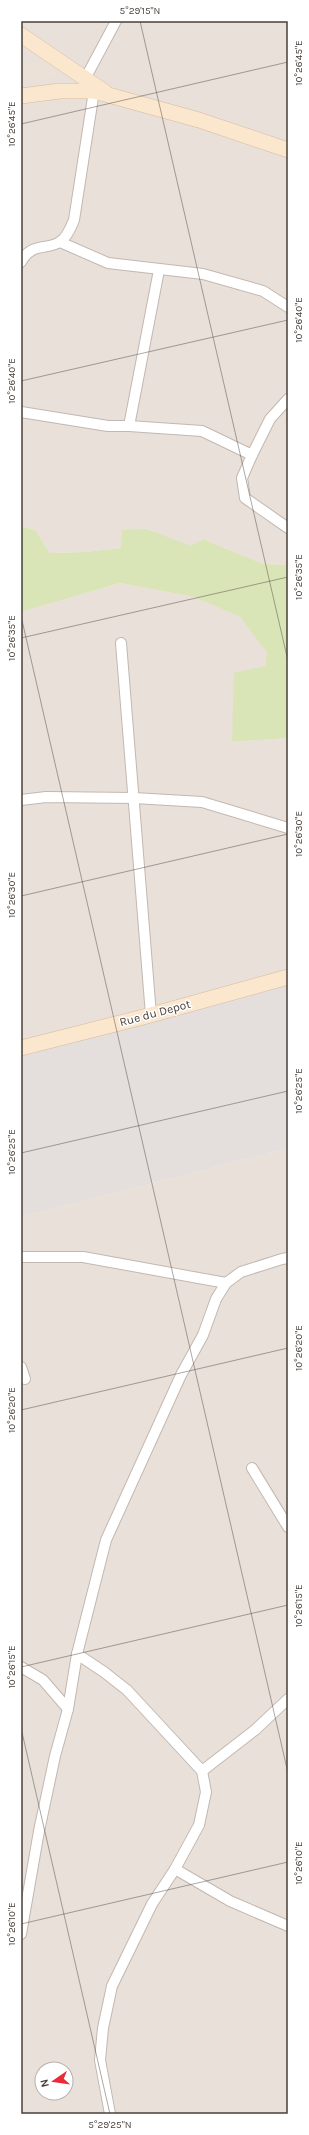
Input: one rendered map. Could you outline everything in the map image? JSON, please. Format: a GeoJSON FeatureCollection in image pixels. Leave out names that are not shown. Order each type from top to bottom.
{"type":"FeatureCollection","features":[{"type":"Feature","properties":{"kind":"street"},"geometry":{"type":"LineString","coordinates":[[86,79],[116,21]]}},
{"type":"Feature","properties":{"kind":"street"},"geometry":{"type":"LineString","coordinates":[[21,35],[109,95]]}},
{"type":"Feature","properties":{"kind":"street"},"geometry":{"type":"LineString","coordinates":[[21,96],[60,91],[94,91],[199,120],[288,150]]}},
{"type":"Feature","properties":{"kind":"street"},"geometry":{"type":"LineString","coordinates":[[21,262],[24,257],[36,248],[60,242],[68,232],[74,220],[94,91]]}},
{"type":"Feature","properties":{"kind":"street"},"geometry":{"type":"LineString","coordinates":[[60,242],[108,263],[211,276],[263,291],[288,307]]}},
{"type":"Feature","properties":{"kind":"street"},"geometry":{"type":"LineString","coordinates":[[129,426],[159,270]]}},
{"type":"Feature","properties":{"kind":"street"},"geometry":{"type":"LineString","coordinates":[[288,399],[270,418],[242,478],[245,498],[288,528]]}},
{"type":"Feature","properties":{"kind":"street"},"geometry":{"type":"LineString","coordinates":[[21,412],[108,426],[202,431],[252,455]]}},
{"type":"Feature","properties":{"kind":"street"},"geometry":{"type":"LineString","coordinates":[[121,643],[151,1015]]}},
{"type":"Feature","properties":{"kind":"street"},"geometry":{"type":"LineString","coordinates":[[21,800],[46,797],[134,798],[202,802],[288,828]]}},
{"type":"Feature","properties":{"kind":"street","name":"Rue du Depot"},"geometry":{"type":"LineString","coordinates":[[21,1048],[151,1015],[288,976]]}},
{"type":"Feature","properties":{"kind":"street"},"geometry":{"type":"LineString","coordinates":[[21,1257],[83,1257],[226,1283]]}},
{"type":"Feature","properties":{"kind":"street"},"geometry":{"type":"LineString","coordinates":[[21,1934],[39,1831],[55,1756],[68,1709],[77,1654],[106,1540],[181,1375],[203,1335],[216,1299],[226,1283],[241,1272],[288,1258]]}},
{"type":"Feature","properties":{"kind":"street"},"geometry":{"type":"LineString","coordinates":[[21,1367],[25,1379]]}},
{"type":"Feature","properties":{"kind":"street"},"geometry":{"type":"LineString","coordinates":[[252,1468],[288,1526]]}},
{"type":"Feature","properties":{"kind":"street"},"geometry":{"type":"LineString","coordinates":[[77,1654],[127,1690],[202,1771],[206,1792],[201,1818],[175,1869],[152,1904],[112,1986],[103,2028],[100,2060],[110,2114]]}},
{"type":"Feature","properties":{"kind":"street"},"geometry":{"type":"LineString","coordinates":[[21,1667],[43,1680],[68,1709]]}},
{"type":"Feature","properties":{"kind":"street"},"geometry":{"type":"LineString","coordinates":[[202,1771],[255,1730],[288,1699]]}},
{"type":"Feature","properties":{"kind":"street"},"geometry":{"type":"LineString","coordinates":[[175,1869],[230,1900],[288,1926]]}},
{"type":"Feature","properties":{"kind":"shaded area"},"geometry":{"type":"Polygon","coordinates":[[[21,21],[288,21],[288,565],[263,564],[203,539],[191,547],[147,529],[121,548],[85,552],[50,553],[35,530],[21,526],[21,21]]]}},
{"type":"Feature","properties":{"kind":"shaded area"},"geometry":{"type":"Polygon","coordinates":[[[53,59],[56,76],[21,83],[21,65],[53,59]]]}},
{"type":"Feature","properties":{"kind":"shaded area"},"geometry":{"type":"Polygon","coordinates":[[[120,583],[194,597],[240,617],[267,653],[265,666],[232,742],[288,738],[288,984],[21,1056],[21,612],[120,583]]]}},
{"type":"Feature","properties":{"kind":"shaded area"},"geometry":{"type":"Polygon","coordinates":[[[288,984],[288,1148],[21,1217],[21,1056],[288,984]]]}},
{"type":"Feature","properties":{"kind":"shaded area"},"geometry":{"type":"Polygon","coordinates":[[[288,1148],[288,2114],[21,2114],[21,1217],[288,1148]]]}},
{"type":"Feature","properties":{"kind":"green space"},"geometry":{"type":"Polygon","coordinates":[[[21,526],[35,530],[50,553],[85,552],[121,548],[122,530],[147,529],[191,546],[203,539],[263,564],[288,565],[288,738],[232,742],[234,673],[265,666],[267,653],[240,617],[194,597],[120,583],[21,612],[21,526]]]}}]}
